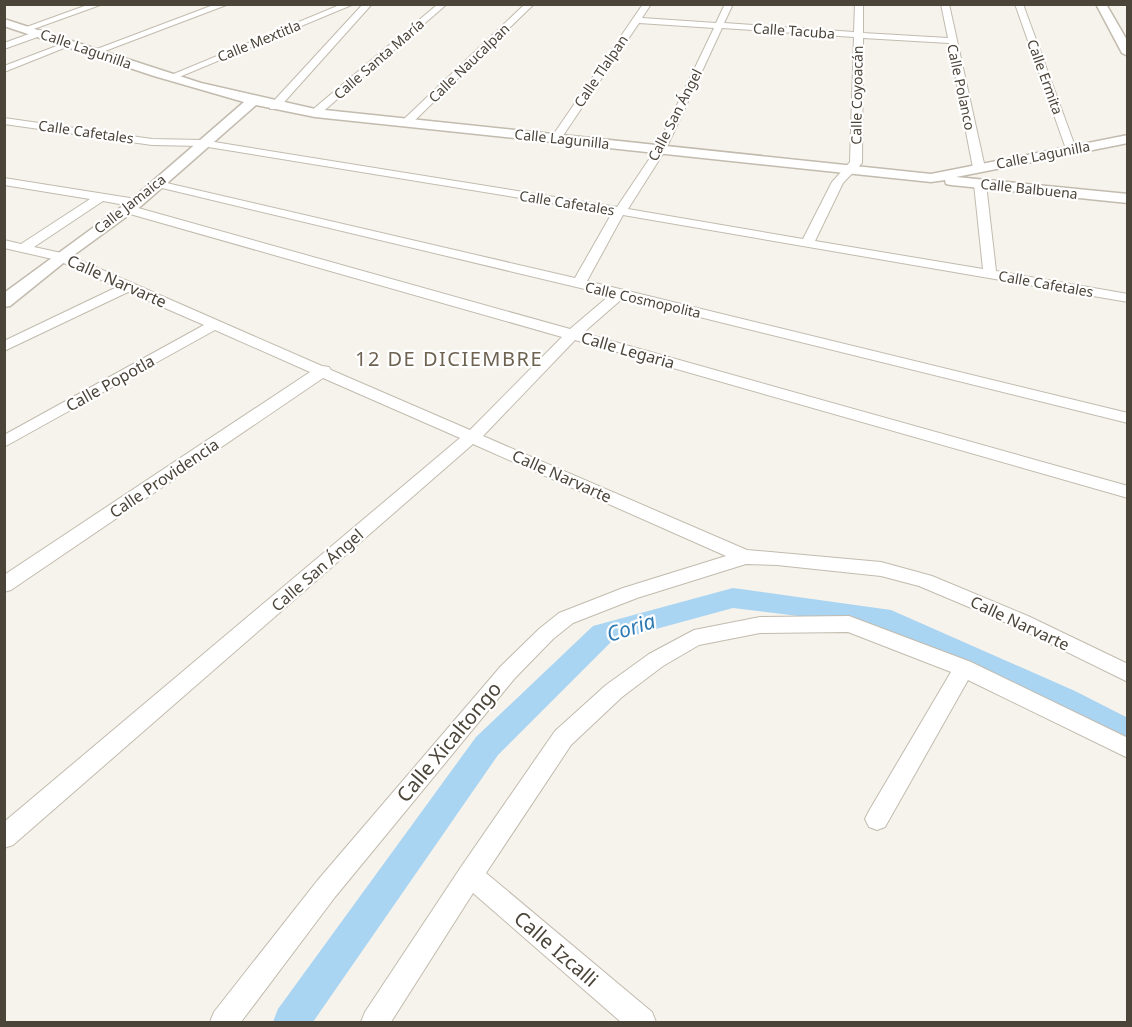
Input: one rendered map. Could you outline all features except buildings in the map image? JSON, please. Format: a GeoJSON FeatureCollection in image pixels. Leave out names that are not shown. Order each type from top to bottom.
{"type":"FeatureCollection","features":[{"type":"Feature","properties":{"kind":"street"},"geometry":{"type":"LineString","coordinates":[[26,29],[99,4]]}},
{"type":"Feature","properties":{"kind":"street"},"geometry":{"type":"LineString","coordinates":[[94,52],[225,4]]}},
{"type":"Feature","properties":{"kind":"street","name":"Calle Mextitla"},"geometry":{"type":"LineString","coordinates":[[169,78],[350,4]]}},
{"type":"Feature","properties":{"kind":"street"},"geometry":{"type":"LineString","coordinates":[[360,4],[368,5]]}},
{"type":"Feature","properties":{"kind":"street"},"geometry":{"type":"LineString","coordinates":[[426,4],[441,5]]}},
{"type":"Feature","properties":{"kind":"street","name":"Calle Naucalpan"},"geometry":{"type":"LineString","coordinates":[[407,122],[530,4]]}},
{"type":"Feature","properties":{"kind":"street","name":"Calle Tlalpan"},"geometry":{"type":"LineString","coordinates":[[556,138],[646,4]]}},
{"type":"Feature","properties":{"kind":"street","name":"Calle San Ángel"},"geometry":{"type":"LineString","coordinates":[[579,284],[620,211],[661,149],[729,4]]}},
{"type":"Feature","properties":{"kind":"street","name":"Calle Coyoacán"},"geometry":{"type":"LineString","coordinates":[[807,244],[838,182],[856,163],[859,4]]}},
{"type":"Feature","properties":{"kind":"street","name":"Calle Polanco"},"geometry":{"type":"LineString","coordinates":[[945,4],[979,168]]}},
{"type":"Feature","properties":{"kind":"street","name":"Calle Ermita"},"geometry":{"type":"LineString","coordinates":[[1019,4],[1071,149]]}},
{"type":"Feature","properties":{"kind":"street"},"geometry":{"type":"LineString","coordinates":[[1101,4],[1128,53]]}},
{"type":"Feature","properties":{"kind":"street"},"geometry":{"type":"LineString","coordinates":[[274,107],[368,5]]}},
{"type":"Feature","properties":{"kind":"street","name":"Calle Santa María"},"geometry":{"type":"LineString","coordinates":[[315,113],[441,5]]}},
{"type":"Feature","properties":{"kind":"street","name":"Calle Tacuba"},"geometry":{"type":"LineString","coordinates":[[636,20],[951,41]]}},
{"type":"Feature","properties":{"kind":"street","name":"Calle Lagunilla"},"geometry":{"type":"LineString","coordinates":[[4,22],[169,78],[274,107],[850,170],[931,178],[1128,139]]}},
{"type":"Feature","properties":{"kind":"street"},"geometry":{"type":"LineString","coordinates":[[4,46],[40,33]]}},
{"type":"Feature","properties":{"kind":"street"},"geometry":{"type":"LineString","coordinates":[[4,69],[70,44]]}},
{"type":"Feature","properties":{"kind":"street","name":"Calle Jamaica"},"geometry":{"type":"LineString","coordinates":[[4,302],[131,206],[253,101]]}},
{"type":"Feature","properties":{"kind":"street","name":"Calle Cafetales"},"geometry":{"type":"LineString","coordinates":[[4,121],[152,142],[202,143],[620,211],[1128,298]]}},
{"type":"Feature","properties":{"kind":"street","name":"Calle Balbuena"},"geometry":{"type":"LineString","coordinates":[[931,178],[1128,200]]}},
{"type":"Feature","properties":{"kind":"street","name":"Calle Legaria"},"geometry":{"type":"LineString","coordinates":[[4,181],[101,196],[573,334],[1128,492]]}},
{"type":"Feature","properties":{"kind":"street","name":"Calle Cosmopolita"},"geometry":{"type":"LineString","coordinates":[[158,184],[620,293],[1128,418]]}},
{"type":"Feature","properties":{"kind":"street"},"geometry":{"type":"LineString","coordinates":[[980,184],[990,275]]}},
{"type":"Feature","properties":{"kind":"street"},"geometry":{"type":"LineString","coordinates":[[25,247],[101,196]]}},
{"type":"Feature","properties":{"kind":"street","name":"Calle Narvarte"},"geometry":{"type":"LineString","coordinates":[[4,244],[61,257],[324,370],[745,557],[777,558],[881,569],[925,581],[1021,621],[1128,674]]}},
{"type":"Feature","properties":{"kind":"street"},"geometry":{"type":"LineString","coordinates":[[4,347],[129,286]]}},
{"type":"Feature","properties":{"kind":"street","name":"Calle San Ángel"},"geometry":{"type":"LineString","coordinates":[[4,837],[473,436],[573,334],[620,293]]}},
{"type":"Feature","properties":{"kind":"street","name":"Calle Popotla"},"geometry":{"type":"LineString","coordinates":[[4,442],[216,324]]}},
{"type":"Feature","properties":{"kind":"street","name":"Calle Providencia"},"geometry":{"type":"LineString","coordinates":[[4,585],[324,370]]}},
{"type":"Feature","properties":{"kind":"street","name":"Calle Xicaltongo"},"geometry":{"type":"LineString","coordinates":[[224,1023],[326,889],[508,672],[546,634],[566,618],[598,605],[669,579],[745,557]]}},
{"type":"Feature","properties":{"kind":"street"},"geometry":{"type":"LineString","coordinates":[[375,1023],[470,875],[563,738],[615,691],[656,660],[694,638],[760,625],[849,624],[964,668],[1128,749]]}},
{"type":"Feature","properties":{"kind":"street"},"geometry":{"type":"LineString","coordinates":[[878,819],[964,668]]}},
{"type":"Feature","properties":{"kind":"street","name":"Calle Izcalli"},"geometry":{"type":"LineString","coordinates":[[470,875],[642,1023]]}},
{"type":"Feature","properties":{"kind":"waterway","name":"Coria"},"geometry":{"type":"LineString","coordinates":[[291,1022],[487,746],[603,633],[733,598],[882,617],[1065,699],[1128,732]]}},
{"type":"Feature","properties":{"kind":"district","name":"12 DE DICIEMBRE"},"geometry":{"type":"Point","coordinates":[449,359]}}]}
